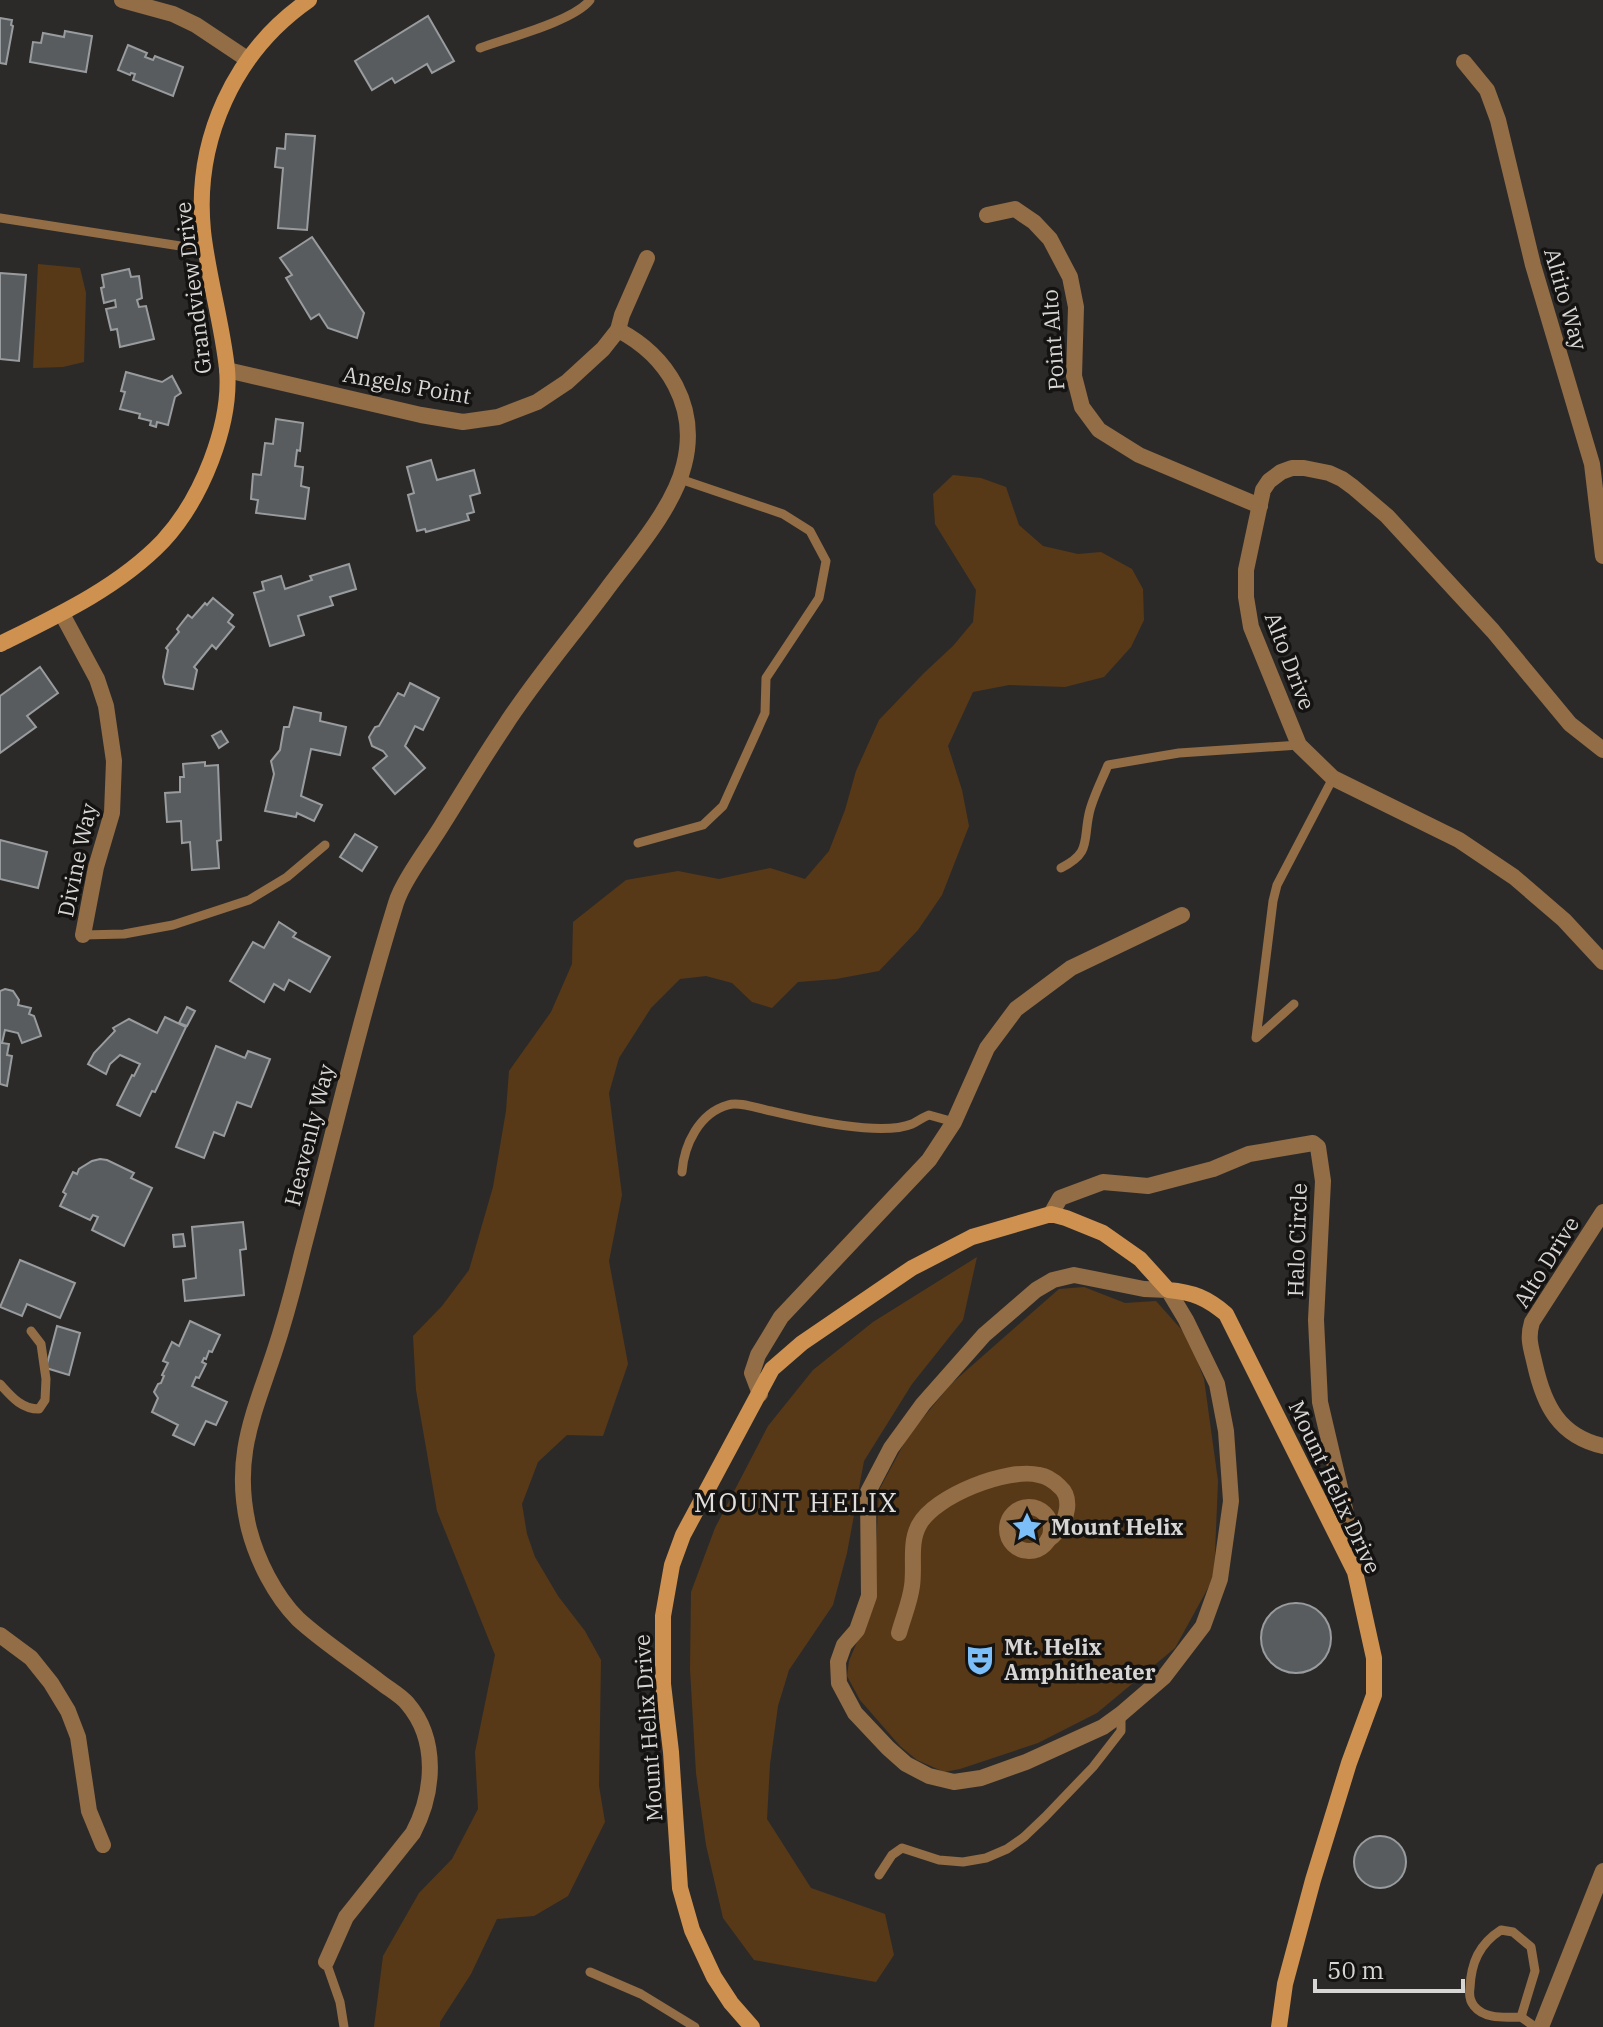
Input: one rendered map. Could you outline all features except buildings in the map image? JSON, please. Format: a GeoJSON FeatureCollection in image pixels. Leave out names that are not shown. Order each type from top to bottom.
{"type":"FeatureCollection","features":[{"type":"Feature","properties":{"kind":"street"},"geometry":{"type":"LineString","coordinates":[[122,0],[173,14],[196,25],[247,59]]}},
{"type":"Feature","properties":{"kind":"street","name":"Grandview Drive"},"geometry":{"type":"LineString","coordinates":[[0,644],[62,614],[145,558],[180,519],[211,462],[225,408],[227,370],[206,250],[202,203],[207,156],[229,88],[247,59],[290,13],[309,0]]}},
{"type":"Feature","properties":{"kind":"street","name":"Altito Way"},"geometry":{"type":"LineString","coordinates":[[1464,62],[1487,90],[1498,120],[1533,265],[1592,464],[1603,556]]}},
{"type":"Feature","properties":{"kind":"street","name":"Point Alto"},"geometry":{"type":"LineString","coordinates":[[987,215],[1015,209],[1034,222],[1050,239],[1070,277],[1076,307],[1074,376],[1082,407],[1099,430],[1139,455],[1260,506]]}},
{"type":"Feature","properties":{"kind":"street","name":"Angels Point"},"geometry":{"type":"LineString","coordinates":[[227,370],[421,415],[463,422],[498,417],[537,402],[586,366],[618,330],[647,258]]}},
{"type":"Feature","properties":{"kind":"street","name":"Heavenly Way"},"geometry":{"type":"LineString","coordinates":[[326,1962],[346,1917],[413,1833],[429,1791],[429,1760],[422,1728],[406,1701],[295,1616],[267,1575],[253,1541],[245,1504],[243,1460],[251,1417],[278,1341],[362,1016],[398,896],[505,724],[653,528],[680,479],[687,436],[685,409],[679,392],[661,362],[648,349],[618,330]]}},
{"type":"Feature","properties":{"kind":"street","name":"Alto Drive"},"geometry":{"type":"LineString","coordinates":[[1603,750],[1570,724],[1493,631],[1387,516],[1342,479],[1329,473],[1292,468],[1269,481],[1263,490],[1246,570],[1246,597],[1251,627],[1299,745],[1333,778],[1459,840],[1503,869],[1564,920],[1603,962]]}},
{"type":"Feature","properties":{"kind":"street","name":"Divine Way"},"geometry":{"type":"LineString","coordinates":[[62,614],[97,679],[106,706],[114,761],[112,813],[96,867],[83,935]]}},
{"type":"Feature","properties":{"kind":"street"},"geometry":{"type":"LineString","coordinates":[[760,1394],[752,1373],[758,1355],[781,1317],[929,1160],[954,1122],[987,1048],[1016,1009],[1071,968],[1182,915]]}},
{"type":"Feature","properties":{"kind":"street","name":"Halo Circle"},"geometry":{"type":"LineString","coordinates":[[1051,1214],[1060,1198],[1103,1182],[1148,1186],[1213,1169],[1249,1154],[1313,1143],[1318,1147],[1323,1181],[1316,1320],[1320,1402],[1352,1539],[1355,1572]]}},
{"type":"Feature","properties":{"kind":"street","name":"Alto Drive"},"geometry":{"type":"LineString","coordinates":[[1603,1212],[1532,1322],[1528,1335],[1540,1391],[1548,1407],[1569,1430],[1603,1446]]}},
{"type":"Feature","properties":{"kind":"street","name":"Mount Helix Drive"},"geometry":{"type":"LineString","coordinates":[[752,2027],[731,2003],[707,1964],[692,1930],[680,1888],[663,1684],[663,1616],[672,1565],[683,1535],[772,1369],[802,1343],[912,1268],[972,1237],[1051,1214],[1103,1233],[1140,1259],[1168,1290],[1217,1384],[1226,1431],[1231,1501],[1220,1579],[1203,1626],[1164,1677],[1103,1727],[1026,1762],[981,1778],[954,1782],[929,1776],[906,1764],[855,1713],[839,1683],[838,1662],[844,1645],[857,1630],[869,1596],[868,1492],[891,1448],[923,1404],[984,1335],[1036,1290],[1053,1280],[1074,1275],[1144,1289],[1168,1290],[1188,1292],[1212,1302],[1226,1314],[1355,1572],[1374,1658],[1374,1695],[1349,1763],[1313,1880],[1285,1984],[1279,2027]]}},
{"type":"Feature","properties":{"kind":"street"},"geometry":{"type":"LineString","coordinates":[[899,1633],[912,1585],[914,1537],[927,1514],[944,1500],[993,1479],[1014,1474],[1039,1475],[1056,1483],[1066,1493],[1068,1507],[1063,1524],[1048,1540]]}},
{"type":"Feature","properties":{"kind":"street"},"geometry":{"type":"LineString","coordinates":[[0,1635],[31,1658],[68,1711],[78,1737],[89,1811],[103,1845]]}},
{"type":"Feature","properties":{"kind":"street"},"geometry":{"type":"LineString","coordinates":[[1538,2027],[1603,1871]]}},
{"type":"Feature","properties":{"kind":"lane"},"geometry":{"type":"LineString","coordinates":[[480,48],[569,17],[584,8],[590,0]]}},
{"type":"Feature","properties":{"kind":"lane"},"geometry":{"type":"LineString","coordinates":[[0,218],[206,250]]}},
{"type":"Feature","properties":{"kind":"lane"},"geometry":{"type":"LineString","coordinates":[[638,843],[703,825],[723,806],[765,713],[766,678],[819,598],[826,561],[810,531],[783,514],[680,479]]}},
{"type":"Feature","properties":{"kind":"lane"},"geometry":{"type":"LineString","coordinates":[[1061,868],[1075,861],[1087,842],[1089,813],[1108,765],[1179,753],[1299,745]]}},
{"type":"Feature","properties":{"kind":"lane"},"geometry":{"type":"LineString","coordinates":[[1294,1004],[1256,1038],[1277,885],[1333,778]]}},
{"type":"Feature","properties":{"kind":"lane"},"geometry":{"type":"LineString","coordinates":[[83,935],[124,934],[173,925],[249,900],[287,877],[325,845]]}},
{"type":"Feature","properties":{"kind":"lane"},"geometry":{"type":"LineString","coordinates":[[682,1172],[687,1144],[697,1128],[710,1114],[731,1103],[831,1124],[881,1129],[912,1124],[929,1115],[954,1122]]}},
{"type":"Feature","properties":{"kind":"lane"},"geometry":{"type":"LineString","coordinates":[[0,1384],[19,1403],[33,1409],[39,1409],[45,1400],[46,1379],[41,1344],[31,1331]]}},
{"type":"Feature","properties":{"kind":"lane"},"geometry":{"type":"LineString","coordinates":[[879,1875],[892,1855],[902,1848],[939,1860],[963,1862],[986,1858],[1007,1849],[1045,1817],[1093,1767],[1121,1731],[1121,1714]]}},
{"type":"Feature","properties":{"kind":"lane"},"geometry":{"type":"LineString","coordinates":[[1521,2017],[1535,1971],[1531,1947],[1513,1932],[1501,1930],[1488,1938],[1479,1951],[1471,1968],[1469,1996],[1482,2013],[1497,2018],[1521,2017],[1538,2027]]}},
{"type":"Feature","properties":{"kind":"lane"},"geometry":{"type":"LineString","coordinates":[[326,1962],[340,2002],[344,2027]]}},
{"type":"Feature","properties":{"kind":"lane"},"geometry":{"type":"LineString","coordinates":[[590,1972],[641,1994],[695,2027]]}},
{"type":"Feature","properties":{"kind":"shaded area"},"geometry":{"type":"Polygon","coordinates":[[[38,264],[80,268],[86,293],[84,362],[63,367],[33,368],[38,264]]]}},
{"type":"Feature","properties":{"kind":"shaded area"},"geometry":{"type":"Polygon","coordinates":[[[953,475],[981,478],[1006,487],[1019,525],[1043,546],[1078,554],[1101,552],[1132,569],[1143,589],[1144,620],[1131,647],[1104,677],[1065,687],[1009,685],[973,692],[948,746],[969,826],[942,895],[918,930],[879,971],[798,982],[772,1008],[752,1002],[732,983],[706,976],[680,979],[651,1008],[619,1058],[609,1093],[622,1195],[609,1261],[628,1364],[603,1436],[567,1435],[538,1462],[522,1504],[535,1557],[601,1660],[599,1786],[605,1822],[568,1896],[534,1916],[497,1919],[471,1974],[440,2022],[440,2027],[374,2027],[383,1956],[419,1893],[452,1859],[478,1809],[475,1752],[495,1655],[437,1511],[416,1390],[413,1336],[442,1306],[469,1270],[493,1187],[506,1111],[509,1071],[551,1012],[572,964],[573,922],[626,880],[678,871],[719,879],[770,868],[805,879],[829,851],[856,771],[879,720],[973,622],[976,590],[935,524],[933,494],[953,475]]]}},
{"type":"Feature","properties":{"kind":"shaded area"},"geometry":{"type":"Polygon","coordinates":[[[977,1257],[963,1320],[912,1384],[864,1461],[847,1553],[833,1605],[789,1670],[778,1706],[770,1764],[767,1819],[811,1888],[885,1914],[894,1955],[876,1982],[754,1960],[723,1918],[706,1845],[696,1773],[690,1669],[691,1592],[715,1528],[768,1426],[813,1370],[873,1322],[977,1257]]]}},
{"type":"Feature","properties":{"kind":"shaded area"},"geometry":{"type":"Polygon","coordinates":[[[1084,1287],[1125,1303],[1156,1301],[1188,1337],[1204,1379],[1218,1481],[1214,1577],[1175,1648],[1097,1713],[1038,1743],[944,1772],[917,1760],[900,1746],[860,1700],[847,1676],[849,1661],[873,1604],[879,1490],[908,1436],[951,1384],[1059,1289],[1084,1287]]]}},
{"type":"Feature","properties":{"kind":"place","name":"Mount Helix"},"geometry":{"type":"Point","coordinates":[1027,1527]}},
{"type":"Feature","properties":{"kind":"place","name":"Mt. Helix Amphitheater"},"geometry":{"type":"Point","coordinates":[980,1660]}},
{"type":"Feature","properties":{"kind":"district","name":"MOUNT HELIX"},"geometry":{"type":"Point","coordinates":[796,1503]}}]}
